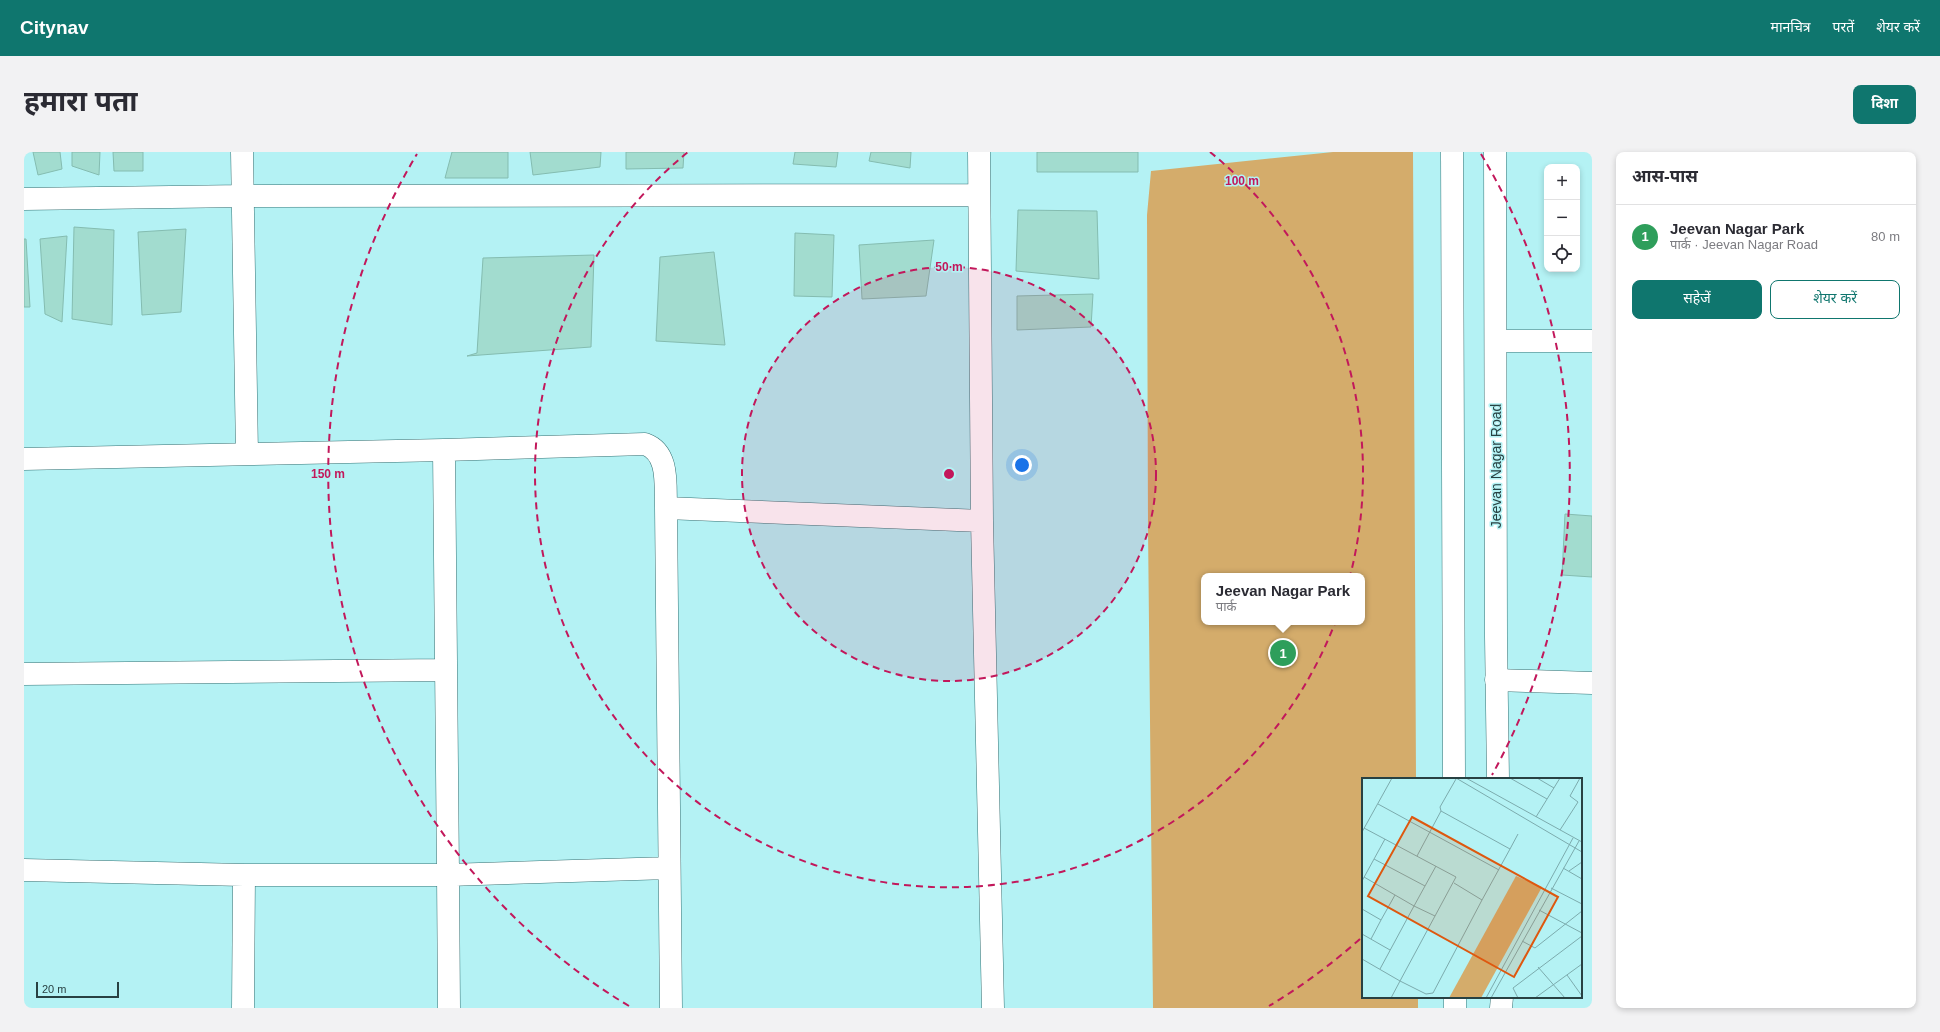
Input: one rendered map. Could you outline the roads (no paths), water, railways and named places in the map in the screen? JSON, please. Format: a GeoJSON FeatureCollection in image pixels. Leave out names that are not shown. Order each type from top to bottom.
{"type":"FeatureCollection","features":[{"type":"Feature","properties":{"kind":"street"},"geometry":{"type":"LineString","coordinates":[[242,152],[244,196],[247,454]]}},
{"type":"Feature","properties":{"kind":"street"},"geometry":{"type":"LineString","coordinates":[[979,152],[982,521],[993,1008]]}},
{"type":"Feature","properties":{"kind":"street"},"geometry":{"type":"LineString","coordinates":[[1452,152],[1454,778]]}},
{"type":"Feature","properties":{"kind":"street","name":"Jeevan Nagar Road"},"geometry":{"type":"LineString","coordinates":[[1496,152],[1496,680],[1498,778]]}},
{"type":"Feature","properties":{"kind":"street"},"geometry":{"type":"LineString","coordinates":[[24,199],[244,196],[979,195]]}},
{"type":"Feature","properties":{"kind":"street"},"geometry":{"type":"LineString","coordinates":[[1497,341],[1592,341]]}},
{"type":"Feature","properties":{"kind":"street"},"geometry":{"type":"LineString","coordinates":[[24,459],[645,444],[654,448],[663,460],[666,508],[671,1008]]}},
{"type":"Feature","properties":{"kind":"street"},"geometry":{"type":"LineString","coordinates":[[444,450],[449,1008]]}},
{"type":"Feature","properties":{"kind":"street"},"geometry":{"type":"LineString","coordinates":[[666,508],[982,521]]}},
{"type":"Feature","properties":{"kind":"street"},"geometry":{"type":"LineString","coordinates":[[24,674],[446,670]]}},
{"type":"Feature","properties":{"kind":"street"},"geometry":{"type":"LineString","coordinates":[[1496,680],[1592,684]]}},
{"type":"Feature","properties":{"kind":"street"},"geometry":{"type":"LineString","coordinates":[[24,870],[244,875],[448,875],[670,868]]}},
{"type":"Feature","properties":{"kind":"street"},"geometry":{"type":"LineString","coordinates":[[243,1008],[244,875]]}},
{"type":"Feature","properties":{"kind":"street"},"geometry":{"type":"LineString","coordinates":[[1501,1008],[1502,998]]}},
{"type":"Feature","properties":{"kind":"place","name":"Jeevan Nagar Park"},"geometry":{"type":"Point","coordinates":[1283,653]}}]}
